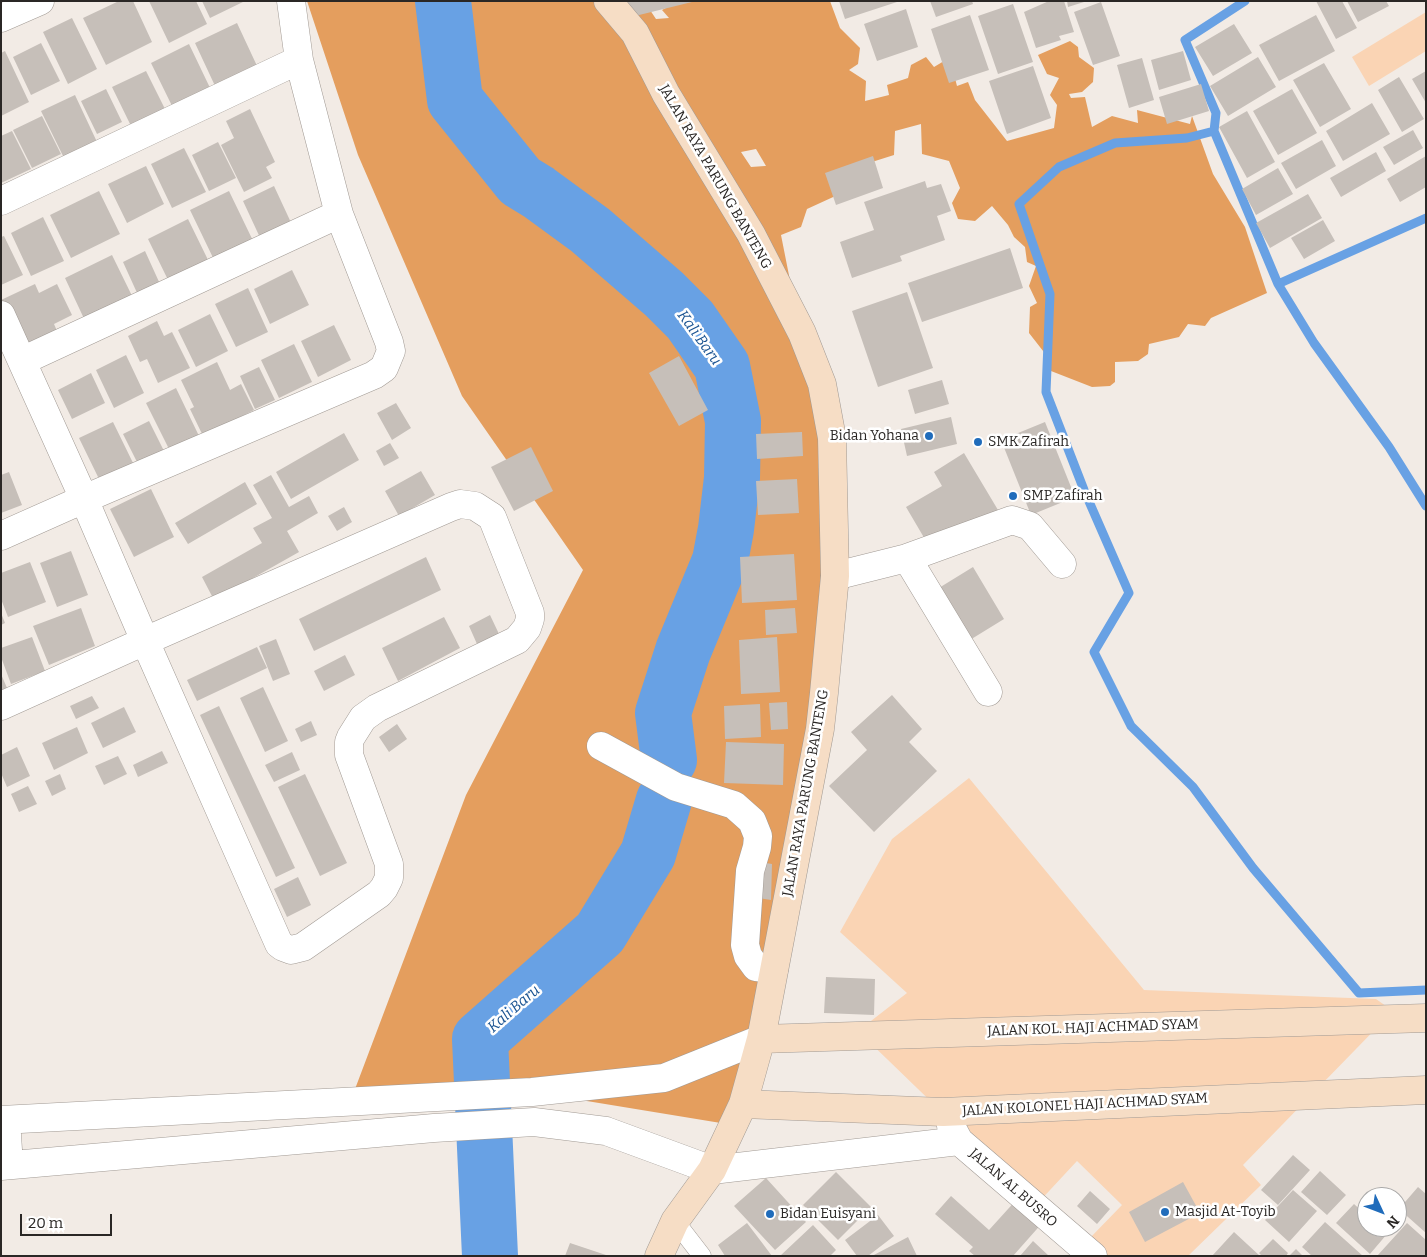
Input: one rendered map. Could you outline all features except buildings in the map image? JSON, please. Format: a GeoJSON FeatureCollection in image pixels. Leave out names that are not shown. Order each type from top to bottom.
{"type":"FeatureCollection","features":[{"type":"Feature","properties":{"kind":"main road","name":"JALAN RAYA PARUNG BANTENG"},"geometry":{"type":"LineString","coordinates":[[608,1],[634,33],[666,94],[752,234],[802,333],[822,384],[832,438],[836,576],[820,729],[761,1039],[743,1104],[712,1170],[675,1221],[659,1256]]}},
{"type":"Feature","properties":{"kind":"main road","name":"JALAN KOL. HAJI ACHMAD SYAM"},"geometry":{"type":"LineString","coordinates":[[761,1039],[1426,1018]]}},
{"type":"Feature","properties":{"kind":"main road","name":"JALAN KOLONEL HAJI ACHMAD SYAM"},"geometry":{"type":"LineString","coordinates":[[743,1104],[943,1112],[1426,1090]]}},
{"type":"Feature","properties":{"kind":"street"},"geometry":{"type":"LineString","coordinates":[[1,18],[40,1]]}},
{"type":"Feature","properties":{"kind":"street"},"geometry":{"type":"LineString","coordinates":[[1,536],[374,375],[384,368],[391,351],[389,342],[338,214],[299,60],[291,1]]}},
{"type":"Feature","properties":{"kind":"street"},"geometry":{"type":"LineString","coordinates":[[1,201],[299,60]]}},
{"type":"Feature","properties":{"kind":"street"},"geometry":{"type":"LineString","coordinates":[[22,361],[338,214]]}},
{"type":"Feature","properties":{"kind":"street"},"geometry":{"type":"LineString","coordinates":[[1,315],[84,499],[145,641],[279,944],[286,949],[294,950],[303,947],[379,894],[389,878],[388,864],[349,755],[349,742],[363,718],[376,708],[517,640],[527,628],[530,619],[530,613],[492,518],[475,506],[460,504],[145,641],[1,706]]}},
{"type":"Feature","properties":{"kind":"street"},"geometry":{"type":"LineString","coordinates":[[836,576],[907,558],[1012,520],[1030,526],[1062,564]]}},
{"type":"Feature","properties":{"kind":"street"},"geometry":{"type":"LineString","coordinates":[[907,558],[988,692]]}},
{"type":"Feature","properties":{"kind":"street"},"geometry":{"type":"LineString","coordinates":[[601,746],[676,786],[734,805],[752,821],[758,836],[750,871],[747,896],[745,945],[748,956],[756,967],[774,969]]}},
{"type":"Feature","properties":{"kind":"street"},"geometry":{"type":"LineString","coordinates":[[761,1039],[664,1078],[532,1092],[3,1120],[5,1165],[434,1128],[534,1122],[606,1131],[712,1170],[959,1141]]}},
{"type":"Feature","properties":{"kind":"street","name":"JALAN AL BUSRO"},"geometry":{"type":"LineString","coordinates":[[943,1112],[959,1141],[1093,1256]]}},
{"type":"Feature","properties":{"kind":"lane"},"geometry":{"type":"LineString","coordinates":[[675,1221],[702,1256]]}},
{"type":"Feature","properties":{"kind":"shaded area"},"geometry":{"type":"Polygon","coordinates":[[[307,1],[644,1],[656,19],[669,18],[662,10],[679,1],[830,1],[840,28],[860,48],[858,64],[849,70],[866,81],[865,101],[889,95],[887,85],[908,78],[911,65],[926,57],[934,67],[944,61],[951,63],[957,86],[968,82],[975,100],[1007,141],[1054,128],[1057,105],[1050,95],[1059,78],[1047,74],[1038,55],[1070,41],[1078,47],[1079,57],[1094,68],[1093,82],[1082,92],[1069,94],[1071,98],[1085,97],[1092,127],[1112,116],[1138,123],[1137,110],[1190,124],[1192,116],[1213,174],[1245,227],[1267,293],[1211,318],[1205,326],[1188,324],[1179,337],[1149,344],[1148,354],[1138,361],[1115,362],[1115,382],[1110,386],[1092,387],[1051,371],[1047,356],[1029,333],[1030,307],[1037,303],[1029,286],[1036,266],[1027,262],[1025,247],[1014,237],[1008,225],[992,206],[975,221],[958,219],[952,203],[960,188],[949,161],[922,154],[921,124],[895,131],[894,155],[853,168],[855,187],[807,209],[801,227],[781,235],[801,336],[821,387],[835,580],[733,1125],[532,1092],[352,1097],[466,795],[583,570],[462,396],[358,155],[307,1]],[[756,149],[741,152],[751,167],[766,166],[756,149]]]}},
{"type":"Feature","properties":{"kind":"shaded area"},"geometry":{"type":"Polygon","coordinates":[[[1426,12],[1426,51],[1369,86],[1352,57],[1426,12]]]}},
{"type":"Feature","properties":{"kind":"shaded area"},"geometry":{"type":"Polygon","coordinates":[[[969,778],[1144,990],[1376,999],[1393,1011],[1243,1165],[1261,1185],[1188,1256],[1106,1256],[1089,1239],[1122,1205],[1077,1161],[1037,1204],[858,1031],[907,993],[840,932],[892,839],[969,778]]]}},
{"type":"Feature","properties":{"kind":"waterway","name":"Kali Baru"},"geometry":{"type":"LineString","coordinates":[[443,1],[455,100],[520,181],[590,230],[664,294],[690,320],[722,366],[733,421],[732,478],[726,529],[720,561],[683,651],[663,713],[669,760]]}},
{"type":"Feature","properties":{"kind":"waterway"},"geometry":{"type":"LineString","coordinates":[[1245,1],[1185,40],[1216,113],[1214,131],[1278,284],[1314,343],[1389,447],[1426,506]]}},
{"type":"Feature","properties":{"kind":"waterway"},"geometry":{"type":"LineString","coordinates":[[1214,131],[1187,138],[1115,143],[1059,167],[1019,204],[1050,294],[1046,392],[1084,490],[1129,593],[1094,652],[1131,726],[1193,787],[1253,868],[1359,993],[1426,990]]}},
{"type":"Feature","properties":{"kind":"waterway"},"geometry":{"type":"LineString","coordinates":[[1278,284],[1426,218]]}},
{"type":"Feature","properties":{"kind":"waterway","name":"Kali Baru"},"geometry":{"type":"LineString","coordinates":[[490,1256],[480,1039],[600,933],[648,854],[664,800]]}},
{"type":"Feature","properties":{"kind":"place","name":"Bidan Yohana"},"geometry":{"type":"Point","coordinates":[929,436]}},
{"type":"Feature","properties":{"kind":"place","name":"SMK Zafirah"},"geometry":{"type":"Point","coordinates":[978,442]}},
{"type":"Feature","properties":{"kind":"place","name":"SMP Zafirah"},"geometry":{"type":"Point","coordinates":[1013,496]}},
{"type":"Feature","properties":{"kind":"place","name":"Masjid At-Toyib"},"geometry":{"type":"Point","coordinates":[1165,1212]}},
{"type":"Feature","properties":{"kind":"place","name":"Bidan Euisyani"},"geometry":{"type":"Point","coordinates":[770,1214]}}]}
